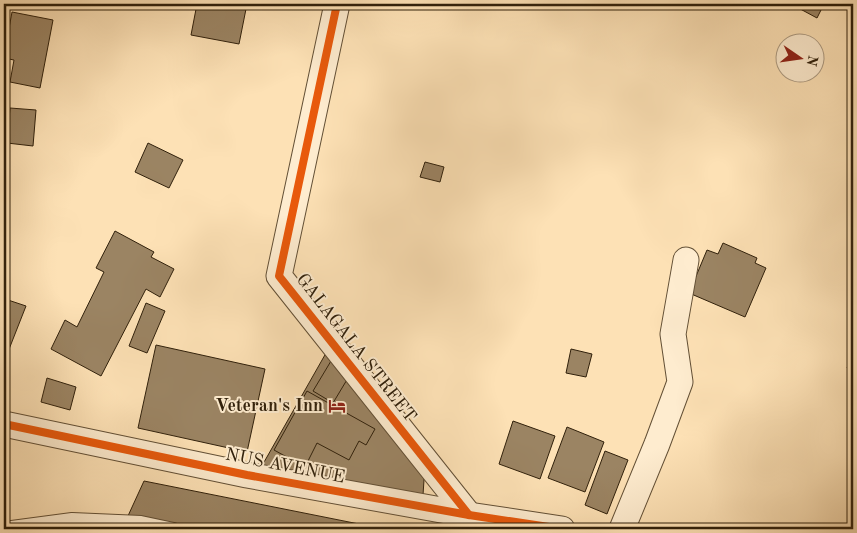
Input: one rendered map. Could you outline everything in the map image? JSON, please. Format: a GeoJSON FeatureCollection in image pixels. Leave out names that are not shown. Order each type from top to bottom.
{"type":"FeatureCollection","features":[{"type":"Feature","properties":{"kind":"street","name":"GALAGALA STREET"},"geometry":{"type":"LineString","coordinates":[[338,4],[279,276],[469,515]]}},
{"type":"Feature","properties":{"kind":"street"},"geometry":{"type":"LineString","coordinates":[[622,529],[680,382],[673,334],[686,260]]}},
{"type":"Feature","properties":{"kind":"street","name":"NUS AVENUE"},"geometry":{"type":"LineString","coordinates":[[4,424],[247,475],[469,515],[562,529]]}},
{"type":"Feature","properties":{"kind":"lane"},"geometry":{"type":"LineString","coordinates":[[4,528],[141,522],[174,529]]}},
{"type":"Feature","properties":{"kind":"building"},"geometry":{"type":"Polygon","coordinates":[[[197,4],[247,4],[239,44],[191,35],[197,4]]]}},
{"type":"Feature","properties":{"kind":"building"},"geometry":{"type":"Polygon","coordinates":[[[791,4],[824,4],[817,18],[791,4]]]}},
{"type":"Feature","properties":{"kind":"building"},"geometry":{"type":"Polygon","coordinates":[[[12,12],[53,20],[40,88],[10,82],[14,60],[4,58],[4,56],[12,12]]]}},
{"type":"Feature","properties":{"kind":"building"},"geometry":{"type":"Polygon","coordinates":[[[10,108],[36,110],[33,146],[7,143],[10,108]]]}},
{"type":"Feature","properties":{"kind":"building"},"geometry":{"type":"Polygon","coordinates":[[[148,143],[183,160],[169,188],[135,172],[148,143]]]}},
{"type":"Feature","properties":{"kind":"building"},"geometry":{"type":"Polygon","coordinates":[[[425,162],[444,167],[440,182],[420,177],[425,162]]]}},
{"type":"Feature","properties":{"kind":"building"},"geometry":{"type":"Polygon","coordinates":[[[115,231],[154,252],[151,257],[174,269],[160,297],[146,289],[101,376],[51,349],[65,320],[77,327],[104,272],[96,268],[115,231]]]}},
{"type":"Feature","properties":{"kind":"building"},"geometry":{"type":"Polygon","coordinates":[[[723,243],[757,258],[755,263],[766,268],[745,317],[689,293],[707,250],[718,254],[723,243]]]}},
{"type":"Feature","properties":{"kind":"building"},"geometry":{"type":"Polygon","coordinates":[[[4,288],[9,290],[5,299],[26,306],[4,362],[4,288]]]}},
{"type":"Feature","properties":{"kind":"building"},"geometry":{"type":"Polygon","coordinates":[[[146,303],[165,311],[147,353],[129,346],[146,303]]]}},
{"type":"Feature","properties":{"kind":"building"},"geometry":{"type":"Polygon","coordinates":[[[156,345],[265,369],[247,452],[138,428],[156,345]]]}},
{"type":"Feature","properties":{"kind":"building","name":"Veteran's Inn"},"geometry":{"type":"Polygon","coordinates":[[[330,346],[425,465],[423,495],[259,471],[330,346]]]}},
{"type":"Feature","properties":{"kind":"building"},"geometry":{"type":"Polygon","coordinates":[[[571,349],[592,354],[586,377],[566,373],[571,349]]]}},
{"type":"Feature","properties":{"kind":"building"},"geometry":{"type":"Polygon","coordinates":[[[853,357],[853,372],[847,368],[853,357]]]}},
{"type":"Feature","properties":{"kind":"building"},"geometry":{"type":"Polygon","coordinates":[[[331,361],[351,373],[333,403],[313,391],[331,361]]]}},
{"type":"Feature","properties":{"kind":"building"},"geometry":{"type":"Polygon","coordinates":[[[47,378],[76,387],[70,410],[41,402],[47,378]]]}},
{"type":"Feature","properties":{"kind":"building"},"geometry":{"type":"Polygon","coordinates":[[[307,391],[375,429],[366,445],[359,441],[349,460],[317,443],[305,467],[274,450],[307,391]]]}},
{"type":"Feature","properties":{"kind":"building"},"geometry":{"type":"Polygon","coordinates":[[[513,421],[555,436],[540,479],[499,464],[513,421]]]}},
{"type":"Feature","properties":{"kind":"building"},"geometry":{"type":"Polygon","coordinates":[[[567,427],[604,442],[585,492],[548,478],[567,427]]]}},
{"type":"Feature","properties":{"kind":"building"},"geometry":{"type":"Polygon","coordinates":[[[605,451],[628,460],[607,514],[585,505],[605,451]]]}},
{"type":"Feature","properties":{"kind":"building"},"geometry":{"type":"Polygon","coordinates":[[[144,481],[364,525],[393,529],[122,529],[144,481]]]}},
{"type":"Feature","properties":{"kind":"cycle path"},"geometry":{"type":"LineString","coordinates":[[337,4],[279,276],[469,515]]}},
{"type":"Feature","properties":{"kind":"cycle path"},"geometry":{"type":"LineString","coordinates":[[4,424],[247,475],[469,515],[562,529]]}},
{"type":"Feature","properties":{"kind":"place","name":"Veteran's Inn"},"geometry":{"type":"Point","coordinates":[337,406]}}]}
